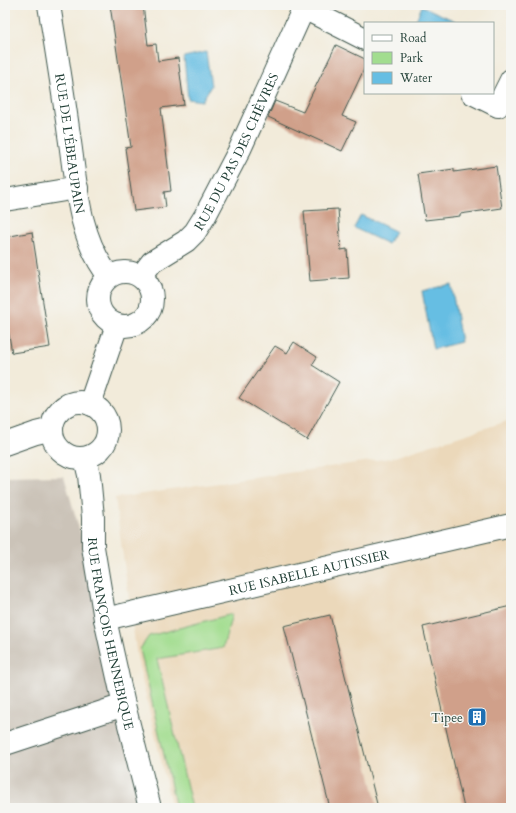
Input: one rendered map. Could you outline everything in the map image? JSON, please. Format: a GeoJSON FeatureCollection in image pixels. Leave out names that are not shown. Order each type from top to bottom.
{"type":"FeatureCollection","features":[{"type":"Feature","properties":{"kind":"street","name":"RUE DE L'ÉBEAUPAIN"},"geometry":{"type":"LineString","coordinates":[[49,5],[77,188],[86,236],[101,266],[109,276]]}},
{"type":"Feature","properties":{"kind":"street"},"geometry":{"type":"LineString","coordinates":[[304,7],[364,38]]}},
{"type":"Feature","properties":{"kind":"street","name":"RUE DU PAS DES CHÈVRES"},"geometry":{"type":"LineString","coordinates":[[141,276],[152,262],[186,241],[195,232],[206,216],[240,149],[304,7]]}},
{"type":"Feature","properties":{"kind":"street"},"geometry":{"type":"LineString","coordinates":[[474,94],[498,106],[511,80]]}},
{"type":"Feature","properties":{"kind":"street"},"geometry":{"type":"LineString","coordinates":[[5,200],[77,188]]}},
{"type":"Feature","properties":{"kind":"street"},"geometry":{"type":"LineString","coordinates":[[125,271],[141,276],[151,290],[153,298],[148,315],[134,325],[117,325],[109,321],[99,308],[99,290],[103,282],[109,276],[125,271]]}},
{"type":"Feature","properties":{"kind":"street"},"geometry":{"type":"LineString","coordinates":[[90,404],[117,325]]}},
{"type":"Feature","properties":{"kind":"street"},"geometry":{"type":"LineString","coordinates":[[73,404],[90,404],[98,409],[104,416],[108,433],[105,442],[100,450],[93,455],[85,458],[68,456],[56,445],[52,429],[58,413],[65,407],[73,404]]}},
{"type":"Feature","properties":{"kind":"street"},"geometry":{"type":"LineString","coordinates":[[5,444],[52,429]]}},
{"type":"Feature","properties":{"kind":"street","name":"RUE FRANÇOIS HENNEBIQUE"},"geometry":{"type":"LineString","coordinates":[[85,458],[89,475],[93,517],[93,547],[105,619],[124,706],[150,808]]}},
{"type":"Feature","properties":{"kind":"street","name":"RUE ISABELLE AUTISSIER"},"geometry":{"type":"LineString","coordinates":[[105,619],[511,525]]}},
{"type":"Feature","properties":{"kind":"street"},"geometry":{"type":"LineString","coordinates":[[5,744],[124,706]]}},
{"type":"Feature","properties":{"kind":"shaded area"},"geometry":{"type":"Polygon","coordinates":[[[511,420],[511,808],[172,808],[137,657],[115,498],[391,458],[511,420]]]}},
{"type":"Feature","properties":{"kind":"shaded area"},"geometry":{"type":"Polygon","coordinates":[[[64,476],[105,619],[152,808],[5,808],[5,477],[64,476]]]}},
{"type":"Feature","properties":{"kind":"green space"},"geometry":{"type":"Polygon","coordinates":[[[232,614],[223,648],[157,659],[192,808],[176,808],[140,649],[149,636],[232,614]]]}},
{"type":"Feature","properties":{"kind":"water"},"geometry":{"type":"Polygon","coordinates":[[[422,6],[455,21],[419,22],[416,20],[422,6]]]}},
{"type":"Feature","properties":{"kind":"water"},"geometry":{"type":"Polygon","coordinates":[[[206,52],[211,86],[202,101],[188,99],[184,57],[206,52]]]}},
{"type":"Feature","properties":{"kind":"water"},"geometry":{"type":"Polygon","coordinates":[[[361,215],[395,231],[388,244],[354,228],[361,215]]]}},
{"type":"Feature","properties":{"kind":"water"},"geometry":{"type":"Polygon","coordinates":[[[451,284],[461,342],[433,349],[422,291],[451,284]]]}},
{"type":"Feature","properties":{"kind":"building"},"geometry":{"type":"Polygon","coordinates":[[[110,5],[143,5],[148,45],[156,44],[158,61],[178,58],[184,105],[161,108],[171,191],[164,192],[166,207],[134,211],[125,148],[131,147],[110,5]]]}},
{"type":"Feature","properties":{"kind":"building"},"geometry":{"type":"Polygon","coordinates":[[[336,45],[364,59],[364,69],[342,116],[356,122],[342,151],[268,117],[275,101],[303,112],[336,45]]]}},
{"type":"Feature","properties":{"kind":"building"},"geometry":{"type":"Polygon","coordinates":[[[496,166],[502,208],[460,214],[460,216],[425,220],[418,174],[454,169],[454,172],[496,166]]]}},
{"type":"Feature","properties":{"kind":"building"},"geometry":{"type":"Polygon","coordinates":[[[338,209],[341,250],[347,249],[349,278],[310,281],[304,211],[338,209]]]}},
{"type":"Feature","properties":{"kind":"building"},"geometry":{"type":"Polygon","coordinates":[[[32,232],[50,347],[12,353],[5,311],[5,237],[32,232]]]}},
{"type":"Feature","properties":{"kind":"building"},"geometry":{"type":"Polygon","coordinates":[[[294,342],[317,357],[312,365],[339,382],[307,440],[239,398],[275,346],[287,353],[294,342]]]}},
{"type":"Feature","properties":{"kind":"building","name":"Tipee"},"geometry":{"type":"Polygon","coordinates":[[[511,606],[511,808],[464,808],[423,627],[511,606]]]}},
{"type":"Feature","properties":{"kind":"building"},"geometry":{"type":"Polygon","coordinates":[[[330,615],[378,808],[330,808],[284,626],[330,615]]]}},
{"type":"Feature","properties":{"kind":"place","name":"Tipee"},"geometry":{"type":"Point","coordinates":[477,717]}}]}
